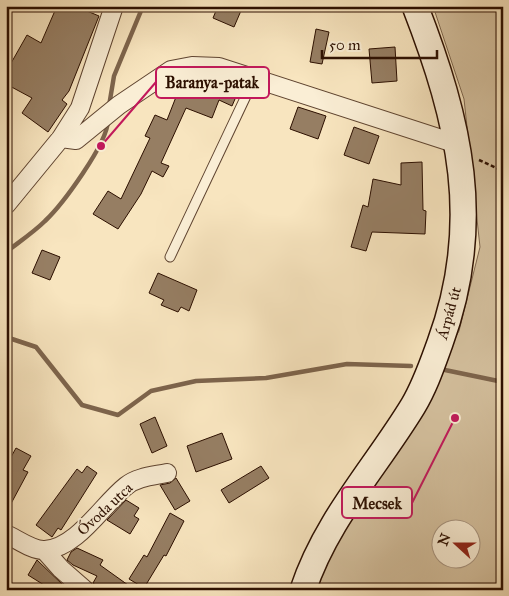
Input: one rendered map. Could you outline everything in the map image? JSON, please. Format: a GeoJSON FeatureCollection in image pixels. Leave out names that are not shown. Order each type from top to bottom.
{"type":"FeatureCollection","features":[{"type":"Feature","properties":{"kind":"main road","name":"Árpád út"},"geometry":{"type":"LineString","coordinates":[[303,590],[320,546],[350,498],[413,406],[427,378],[456,293],[462,258],[464,197],[459,152],[446,94],[415,6]]}},
{"type":"Feature","properties":{"kind":"street"},"geometry":{"type":"LineString","coordinates":[[6,205],[61,138],[80,108],[114,6]]}},
{"type":"Feature","properties":{"kind":"street"},"geometry":{"type":"LineString","coordinates":[[61,138],[76,140],[119,105],[171,70],[192,66],[219,67],[254,78],[459,152]]}},
{"type":"Feature","properties":{"kind":"street","name":"Óvoda utca"},"geometry":{"type":"LineString","coordinates":[[45,550],[70,541],[84,530],[127,485],[141,479],[167,473]]}},
{"type":"Feature","properties":{"kind":"street"},"geometry":{"type":"LineString","coordinates":[[6,534],[30,546],[45,550],[61,570],[85,590]]}},
{"type":"Feature","properties":{"kind":"lane"},"geometry":{"type":"LineString","coordinates":[[170,257],[254,78]]}},
{"type":"Feature","properties":{"kind":"path"},"geometry":{"type":"LineString","coordinates":[[459,152],[503,171]]}},
{"type":"Feature","properties":{"kind":"shaded area"},"geometry":{"type":"Polygon","coordinates":[[[433,6],[503,6],[503,590],[308,590],[459,331],[480,247],[464,99],[433,6]]]}},
{"type":"Feature","properties":{"kind":"building"},"geometry":{"type":"Polygon","coordinates":[[[57,6],[75,6],[99,16],[69,91],[62,100],[67,104],[48,132],[22,113],[32,98],[6,84],[6,72],[27,35],[41,43],[57,6]]]}},
{"type":"Feature","properties":{"kind":"building"},"geometry":{"type":"Polygon","coordinates":[[[218,6],[243,6],[234,27],[213,18],[218,6]]]}},
{"type":"Feature","properties":{"kind":"building"},"geometry":{"type":"Polygon","coordinates":[[[316,29],[329,32],[322,64],[310,62],[316,29]]]}},
{"type":"Feature","properties":{"kind":"building"},"geometry":{"type":"Polygon","coordinates":[[[395,47],[397,81],[372,83],[369,49],[395,47]]]}},
{"type":"Feature","properties":{"kind":"building"},"geometry":{"type":"Polygon","coordinates":[[[204,78],[238,92],[232,106],[219,100],[212,118],[186,108],[161,163],[169,166],[163,177],[152,171],[141,194],[118,229],[93,214],[108,191],[121,199],[150,138],[145,136],[155,115],[167,120],[183,79],[201,86],[204,78]]]}},
{"type":"Feature","properties":{"kind":"building"},"geometry":{"type":"Polygon","coordinates":[[[298,107],[326,116],[318,139],[290,129],[298,107]]]}},
{"type":"Feature","properties":{"kind":"building"},"geometry":{"type":"Polygon","coordinates":[[[354,127],[379,136],[369,164],[344,155],[354,127]]]}},
{"type":"Feature","properties":{"kind":"building"},"geometry":{"type":"Polygon","coordinates":[[[422,162],[423,210],[426,211],[425,234],[372,232],[366,251],[351,247],[363,205],[368,207],[373,179],[401,185],[401,163],[422,162]]]}},
{"type":"Feature","properties":{"kind":"building"},"geometry":{"type":"Polygon","coordinates":[[[42,250],[60,257],[50,280],[32,273],[42,250]]]}},
{"type":"Feature","properties":{"kind":"building"},"geometry":{"type":"Polygon","coordinates":[[[158,273],[197,290],[189,311],[181,307],[178,312],[161,305],[164,300],[149,293],[158,273]]]}},
{"type":"Feature","properties":{"kind":"building"},"geometry":{"type":"Polygon","coordinates":[[[155,417],[167,446],[152,453],[140,424],[155,417]]]}},
{"type":"Feature","properties":{"kind":"building"},"geometry":{"type":"Polygon","coordinates":[[[222,433],[232,459],[196,472],[187,446],[222,433]]]}},
{"type":"Feature","properties":{"kind":"building"},"geometry":{"type":"Polygon","coordinates":[[[16,448],[31,456],[23,470],[28,472],[6,513],[6,454],[11,457],[16,448]]]}},
{"type":"Feature","properties":{"kind":"building"},"geometry":{"type":"Polygon","coordinates":[[[87,466],[97,473],[61,530],[58,528],[52,537],[36,525],[77,469],[82,473],[87,466]]]}},
{"type":"Feature","properties":{"kind":"building"},"geometry":{"type":"Polygon","coordinates":[[[261,466],[269,478],[229,503],[221,490],[261,466]]]}},
{"type":"Feature","properties":{"kind":"building"},"geometry":{"type":"Polygon","coordinates":[[[176,478],[190,501],[175,510],[160,485],[170,483],[176,478]]]}},
{"type":"Feature","properties":{"kind":"building"},"geometry":{"type":"Polygon","coordinates":[[[126,500],[139,508],[134,516],[139,519],[130,534],[107,520],[126,500]]]}},
{"type":"Feature","properties":{"kind":"building"},"geometry":{"type":"Polygon","coordinates":[[[170,513],[184,521],[166,556],[164,555],[144,588],[129,579],[144,555],[147,557],[170,513]]]}},
{"type":"Feature","properties":{"kind":"building"},"geometry":{"type":"Polygon","coordinates":[[[77,548],[103,560],[100,565],[135,590],[102,590],[93,583],[97,576],[73,565],[67,560],[71,552],[77,548]]]}},
{"type":"Feature","properties":{"kind":"building"},"geometry":{"type":"Polygon","coordinates":[[[37,560],[63,585],[61,590],[52,590],[28,575],[37,560]]]}},
{"type":"Feature","properties":{"kind":"waterway"},"geometry":{"type":"LineString","coordinates":[[109,106],[114,76],[143,6]]}},
{"type":"Feature","properties":{"kind":"waterway"},"geometry":{"type":"LineString","coordinates":[[6,252],[41,225],[53,213],[92,158],[106,131],[108,121]]}},
{"type":"Feature","properties":{"kind":"waterway"},"geometry":{"type":"LineString","coordinates":[[6,337],[36,347],[82,405],[118,415],[151,391],[196,381],[266,378],[347,364],[411,366]]}},
{"type":"Feature","properties":{"kind":"waterway"},"geometry":{"type":"LineString","coordinates":[[445,370],[503,382]]}},
{"type":"Feature","properties":{"kind":"place","name":"Baranya-patak"},"geometry":{"type":"Point","coordinates":[101,146]}},
{"type":"Feature","properties":{"kind":"place","name":"Mecsek"},"geometry":{"type":"Point","coordinates":[455,418]}}]}
